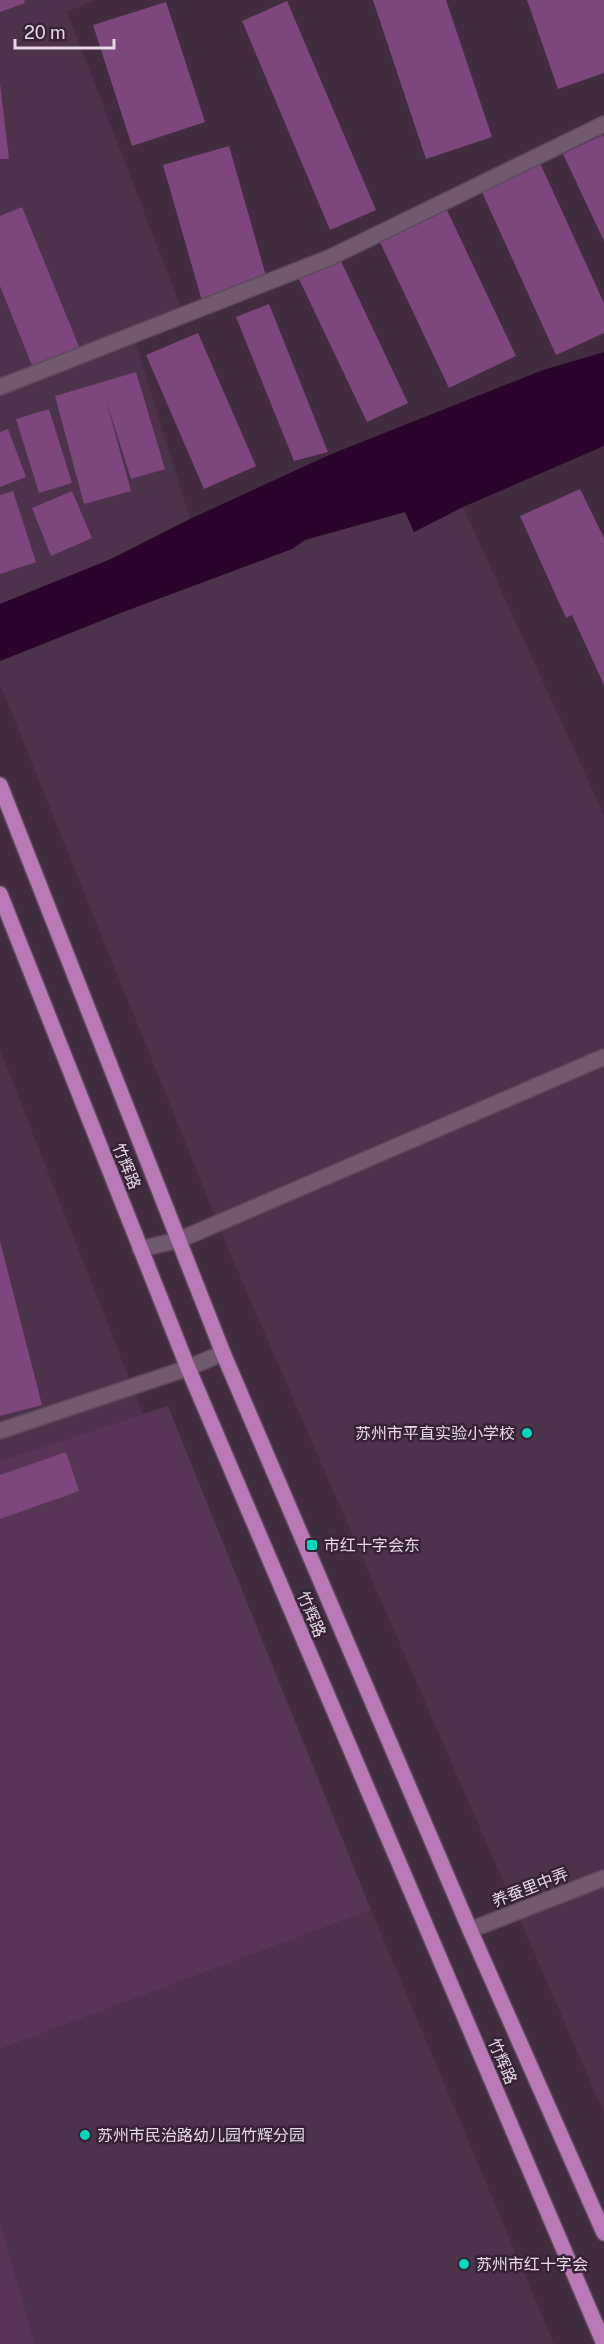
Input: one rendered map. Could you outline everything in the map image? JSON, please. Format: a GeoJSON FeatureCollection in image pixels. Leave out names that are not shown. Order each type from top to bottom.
{"type":"FeatureCollection","features":[{"type":"Feature","properties":{"kind":"main road","name":"竹辉路"},"geometry":{"type":"LineString","coordinates":[[0,785],[3,804],[223,1353],[470,1930],[604,2233]]}},
{"type":"Feature","properties":{"kind":"main road","name":"竹辉路"},"geometry":{"type":"LineString","coordinates":[[0,894],[188,1368],[604,2344]]}},
{"type":"Feature","properties":{"kind":"street"},"geometry":{"type":"LineString","coordinates":[[0,387],[329,258],[604,124]]}},
{"type":"Feature","properties":{"kind":"street"},"geometry":{"type":"LineString","coordinates":[[140,1249],[179,1240],[604,1057]]}},
{"type":"Feature","properties":{"kind":"street"},"geometry":{"type":"LineString","coordinates":[[0,1431],[188,1368],[223,1353]]}},
{"type":"Feature","properties":{"kind":"street","name":"养蚕里中弄"},"geometry":{"type":"LineString","coordinates":[[470,1930],[604,1878]]}},
{"type":"Feature","properties":{"kind":"shaded area"},"geometry":{"type":"Polygon","coordinates":[[[0,0],[96,0],[67,12],[184,316],[135,340],[190,519],[111,559],[0,604],[0,0]]]}},
{"type":"Feature","properties":{"kind":"shaded area"},"geometry":{"type":"Polygon","coordinates":[[[604,352],[604,446],[463,507],[414,532],[405,512],[305,540],[292,549],[0,661],[0,604],[111,559],[190,519],[329,455],[543,370],[604,352]]]}},
{"type":"Feature","properties":{"kind":"shaded area"},"geometry":{"type":"Polygon","coordinates":[[[463,507],[604,815],[604,2113],[232,1258],[0,684],[0,661],[292,549],[305,540],[405,512],[414,532],[463,507]]]}},
{"type":"Feature","properties":{"kind":"shaded area"},"geometry":{"type":"Polygon","coordinates":[[[0,1050],[143,1414],[0,1461],[0,1050]]]}},
{"type":"Feature","properties":{"kind":"shaded area"},"geometry":{"type":"Polygon","coordinates":[[[168,1406],[371,1910],[0,2049],[0,1461],[168,1406]]]}},
{"type":"Feature","properties":{"kind":"shaded area"},"geometry":{"type":"Polygon","coordinates":[[[371,1910],[554,2344],[35,2344],[0,2221],[0,2049],[371,1910]]]}},
{"type":"Feature","properties":{"kind":"shaded area"},"geometry":{"type":"Polygon","coordinates":[[[0,2221],[35,2344],[0,2344],[0,2221]]]}},
{"type":"Feature","properties":{"kind":"building"},"geometry":{"type":"Polygon","coordinates":[[[0,0],[24,0],[25,3],[0,12],[0,0]]]}},
{"type":"Feature","properties":{"kind":"building"},"geometry":{"type":"Polygon","coordinates":[[[373,0],[446,0],[492,137],[426,159],[373,0]]]}},
{"type":"Feature","properties":{"kind":"building"},"geometry":{"type":"Polygon","coordinates":[[[527,0],[604,0],[604,73],[558,89],[527,0]]]}},
{"type":"Feature","properties":{"kind":"building"},"geometry":{"type":"Polygon","coordinates":[[[287,1],[376,210],[330,230],[242,21],[287,1]]]}},
{"type":"Feature","properties":{"kind":"building"},"geometry":{"type":"Polygon","coordinates":[[[166,2],[205,122],[132,146],[93,25],[166,2]]]}},
{"type":"Feature","properties":{"kind":"building"},"geometry":{"type":"Polygon","coordinates":[[[0,83],[9,159],[0,159],[0,83]]]}},
{"type":"Feature","properties":{"kind":"building"},"geometry":{"type":"Polygon","coordinates":[[[603,135],[604,137],[604,241],[563,154],[603,135]]]}},
{"type":"Feature","properties":{"kind":"building"},"geometry":{"type":"Polygon","coordinates":[[[229,146],[268,283],[202,301],[163,165],[229,146]]]}},
{"type":"Feature","properties":{"kind":"building"},"geometry":{"type":"Polygon","coordinates":[[[540,163],[604,303],[604,333],[556,355],[481,190],[540,163]]]}},
{"type":"Feature","properties":{"kind":"building"},"geometry":{"type":"Polygon","coordinates":[[[22,207],[80,349],[33,368],[0,286],[0,216],[22,207]]]}},
{"type":"Feature","properties":{"kind":"building"},"geometry":{"type":"Polygon","coordinates":[[[446,208],[516,356],[449,388],[379,240],[446,208]]]}},
{"type":"Feature","properties":{"kind":"building"},"geometry":{"type":"Polygon","coordinates":[[[340,259],[408,403],[367,422],[299,279],[340,259]]]}},
{"type":"Feature","properties":{"kind":"building"},"geometry":{"type":"Polygon","coordinates":[[[269,304],[328,452],[294,461],[236,317],[269,304]]]}},
{"type":"Feature","properties":{"kind":"building"},"geometry":{"type":"Polygon","coordinates":[[[198,333],[256,466],[204,489],[146,355],[198,333]]]}},
{"type":"Feature","properties":{"kind":"building"},"geometry":{"type":"Polygon","coordinates":[[[136,372],[165,469],[131,479],[106,400],[131,491],[84,504],[55,396],[136,372]]]}},
{"type":"Feature","properties":{"kind":"building"},"geometry":{"type":"Polygon","coordinates":[[[49,409],[72,483],[39,493],[16,419],[49,409]]]}},
{"type":"Feature","properties":{"kind":"building"},"geometry":{"type":"Polygon","coordinates":[[[8,429],[26,477],[0,487],[0,432],[8,429]]]}},
{"type":"Feature","properties":{"kind":"building"},"geometry":{"type":"Polygon","coordinates":[[[580,489],[604,538],[604,685],[572,615],[566,618],[520,516],[580,489]]]}},
{"type":"Feature","properties":{"kind":"building"},"geometry":{"type":"Polygon","coordinates":[[[13,491],[36,562],[0,574],[0,495],[13,491]]]}},
{"type":"Feature","properties":{"kind":"building"},"geometry":{"type":"Polygon","coordinates":[[[72,491],[92,538],[51,556],[32,508],[72,491]]]}},
{"type":"Feature","properties":{"kind":"building"},"geometry":{"type":"Polygon","coordinates":[[[0,1241],[42,1405],[0,1416],[0,1241]]]}},
{"type":"Feature","properties":{"kind":"building"},"geometry":{"type":"Polygon","coordinates":[[[66,1452],[79,1491],[0,1519],[0,1475],[66,1452]]]}},
{"type":"Feature","properties":{"kind":"place","name":"苏州市平直实验小学校"},"geometry":{"type":"Point","coordinates":[527,1433]}},
{"type":"Feature","properties":{"kind":"place","name":"市红十字会东"},"geometry":{"type":"Point","coordinates":[312,1545]}},
{"type":"Feature","properties":{"kind":"place","name":"苏州市民治路幼儿园竹辉分园"},"geometry":{"type":"Point","coordinates":[85,2135]}},
{"type":"Feature","properties":{"kind":"place","name":"苏州市红十字会"},"geometry":{"type":"Point","coordinates":[464,2264]}}]}
